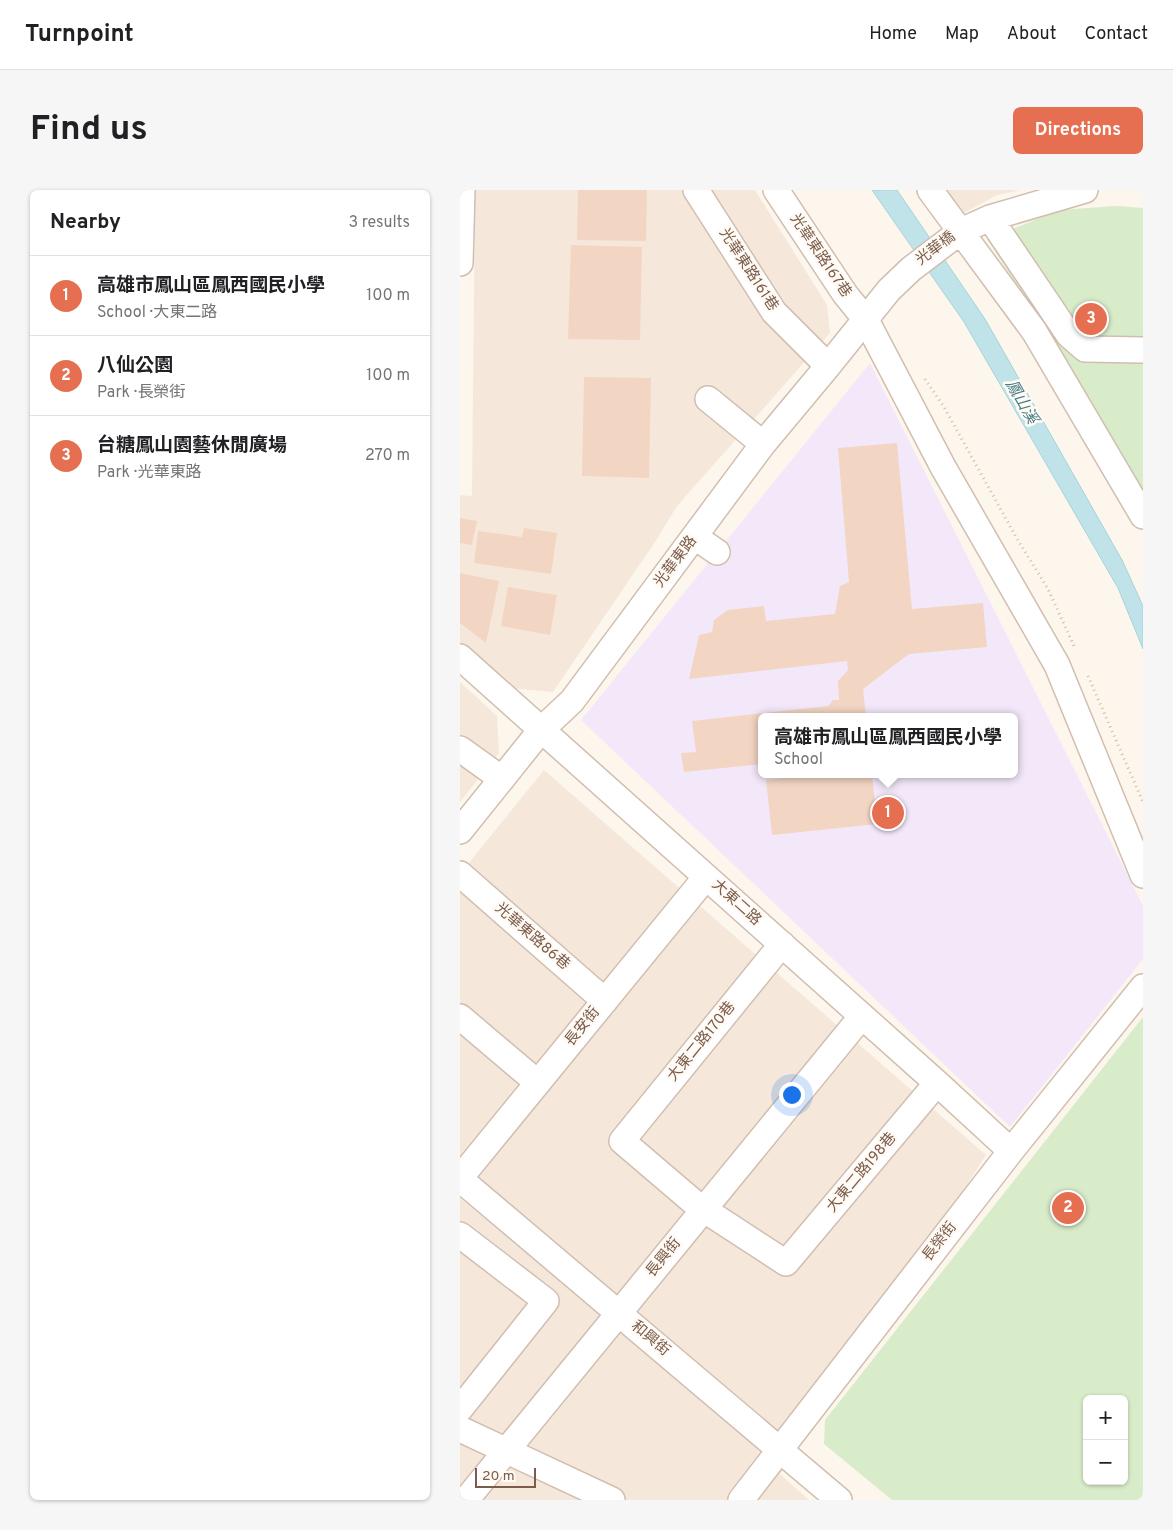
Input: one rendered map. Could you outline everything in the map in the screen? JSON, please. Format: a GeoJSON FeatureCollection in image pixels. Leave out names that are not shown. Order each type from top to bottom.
{"type":"FeatureCollection","features":[{"type":"Feature","properties":{"kind":"street"},"geometry":{"type":"LineString","coordinates":[[460,262],[462,190]]}},
{"type":"Feature","properties":{"kind":"street","name":"光華東路161巷"},"geometry":{"type":"LineString","coordinates":[[696,190],[774,312],[828,366]]}},
{"type":"Feature","properties":{"kind":"street","name":"光華東路167巷"},"geometry":{"type":"LineString","coordinates":[[776,190],[845,294],[866,320],[943,467],[1056,665],[1143,875]]}},
{"type":"Feature","properties":{"kind":"street"},"geometry":{"type":"LineString","coordinates":[[930,190],[1034,331],[1143,516]]}},
{"type":"Feature","properties":{"kind":"street"},"geometry":{"type":"LineString","coordinates":[[1085,190],[990,218],[1069,335],[1085,349],[1143,350]]}},
{"type":"Feature","properties":{"kind":"street","name":"光華橋"},"geometry":{"type":"LineString","coordinates":[[889,290],[910,268],[961,231],[990,218]]}},
{"type":"Feature","properties":{"kind":"street","name":"光華東路"},"geometry":{"type":"LineString","coordinates":[[460,831],[541,730],[572,702],[763,444],[889,290]]}},
{"type":"Feature","properties":{"kind":"street"},"geometry":{"type":"LineString","coordinates":[[708,399],[763,444]]}},
{"type":"Feature","properties":{"kind":"street"},"geometry":{"type":"LineString","coordinates":[[695,537],[717,552]]}},
{"type":"Feature","properties":{"kind":"street","name":"大東二路"},"geometry":{"type":"LineString","coordinates":[[460,657],[1011,1151]]}},
{"type":"Feature","properties":{"kind":"street"},"geometry":{"type":"LineString","coordinates":[[460,749],[502,779]]}},
{"type":"Feature","properties":{"kind":"street","name":"光華東路86巷"},"geometry":{"type":"LineString","coordinates":[[460,874],[605,1001]]}},
{"type":"Feature","properties":{"kind":"street","name":"長安街"},"geometry":{"type":"LineString","coordinates":[[460,1179],[706,876]]}},
{"type":"Feature","properties":{"kind":"street","name":"大東二路170巷"},"geometry":{"type":"LineString","coordinates":[[704,1210],[622,1141],[782,944]]}},
{"type":"Feature","properties":{"kind":"street","name":"長榮街"},"geometry":{"type":"LineString","coordinates":[[742,1500],[1011,1151],[1143,987]]}},
{"type":"Feature","properties":{"kind":"street","name":"長興街"},"geometry":{"type":"LineString","coordinates":[[466,1500],[862,1016]]}},
{"type":"Feature","properties":{"kind":"street"},"geometry":{"type":"LineString","coordinates":[[460,1017],[538,1083]]}},
{"type":"Feature","properties":{"kind":"street","name":"大東二路198巷"},"geometry":{"type":"LineString","coordinates":[[704,1210],[786,1263],[937,1083]]}},
{"type":"Feature","properties":{"kind":"street","name":"和興街"},"geometry":{"type":"LineString","coordinates":[[460,1179],[839,1500]]}},
{"type":"Feature","properties":{"kind":"street"},"geometry":{"type":"LineString","coordinates":[[460,1235],[546,1301],[460,1409]]}},
{"type":"Feature","properties":{"kind":"street"},"geometry":{"type":"LineString","coordinates":[[460,1429],[612,1500]]}},
{"type":"Feature","properties":{"kind":"shaded area"},"geometry":{"type":"Polygon","coordinates":[[[475,190],[755,190],[827,305],[830,333],[677,506],[655,542],[553,692],[509,688],[460,642],[460,495],[472,496],[475,190]]]}},
{"type":"Feature","properties":{"kind":"shaded area"},"geometry":{"type":"Polygon","coordinates":[[[946,190],[1021,190],[997,195],[964,213],[946,190]]]}},
{"type":"Feature","properties":{"kind":"shaded area"},"geometry":{"type":"Polygon","coordinates":[[[870,363],[1143,906],[1143,959],[1010,1127],[581,720],[870,363]]]}},
{"type":"Feature","properties":{"kind":"shaded area"},"geometry":{"type":"Polygon","coordinates":[[[460,682],[497,716],[499,753],[460,802],[460,682]]]}},
{"type":"Feature","properties":{"kind":"shaded area"},"geometry":{"type":"Polygon","coordinates":[[[544,770],[986,1155],[780,1474],[809,1500],[460,1500],[460,874],[544,770]]]}},
{"type":"Feature","properties":{"kind":"green space"},"geometry":{"type":"Polygon","coordinates":[[[1116,206],[1143,208],[1143,490],[1090,399],[987,239],[1060,210],[1116,206]]]}},
{"type":"Feature","properties":{"kind":"green space"},"geometry":{"type":"Polygon","coordinates":[[[1143,1017],[1143,1500],[892,1500],[824,1444],[825,1420],[1143,1017]]]}},
{"type":"Feature","properties":{"kind":"water","name":"鳳山溪"},"geometry":{"type":"Polygon","coordinates":[[[872,190],[897,190],[985,319],[1122,560],[1143,606],[1143,649],[1118,588],[964,322],[872,190]]]}},
{"type":"Feature","properties":{"kind":"building"},"geometry":{"type":"Polygon","coordinates":[[[578,190],[647,190],[646,241],[577,240],[578,190]]]}},
{"type":"Feature","properties":{"kind":"building"},"geometry":{"type":"Polygon","coordinates":[[[571,245],[642,247],[640,340],[568,339],[571,245]]]}},
{"type":"Feature","properties":{"kind":"building"},"geometry":{"type":"Polygon","coordinates":[[[584,377],[651,378],[649,478],[582,476],[584,377]]]}},
{"type":"Feature","properties":{"kind":"building"},"geometry":{"type":"Polygon","coordinates":[[[897,443],[912,609],[983,603],[987,647],[909,654],[863,689],[866,713],[765,713],[828,706],[833,700],[839,700],[838,681],[848,670],[847,661],[689,679],[699,635],[712,632],[714,620],[728,610],[764,606],[766,621],[835,614],[840,586],[849,582],[838,448],[897,443]]]}},
{"type":"Feature","properties":{"kind":"building"},"geometry":{"type":"Polygon","coordinates":[[[460,518],[477,521],[472,545],[460,543],[460,518]]]}},
{"type":"Feature","properties":{"kind":"building"},"geometry":{"type":"Polygon","coordinates":[[[524,528],[557,533],[551,574],[474,563],[478,531],[522,537],[524,528]]]}},
{"type":"Feature","properties":{"kind":"building"},"geometry":{"type":"Polygon","coordinates":[[[460,573],[499,581],[486,643],[460,623],[460,573]]]}},
{"type":"Feature","properties":{"kind":"building"},"geometry":{"type":"Polygon","coordinates":[[[508,587],[557,595],[550,635],[501,626],[508,587]]]}},
{"type":"Feature","properties":{"kind":"building"},"geometry":{"type":"Polygon","coordinates":[[[758,714],[758,764],[684,772],[681,753],[696,752],[692,721],[758,714]]]}},
{"type":"Feature","properties":{"kind":"building"},"geometry":{"type":"Polygon","coordinates":[[[784,778],[872,778],[877,824],[772,835],[766,780],[784,778]]]}},
{"type":"Feature","properties":{"kind":"place","name":"台糖鳳山園藝休閒廣場"},"geometry":{"type":"Point","coordinates":[1091,319]}},
{"type":"Feature","properties":{"kind":"place","name":"高雄市鳳山區鳳西國民小學"},"geometry":{"type":"Point","coordinates":[888,813]}},
{"type":"Feature","properties":{"kind":"place","name":"八仙公園"},"geometry":{"type":"Point","coordinates":[1068,1208]}}]}
